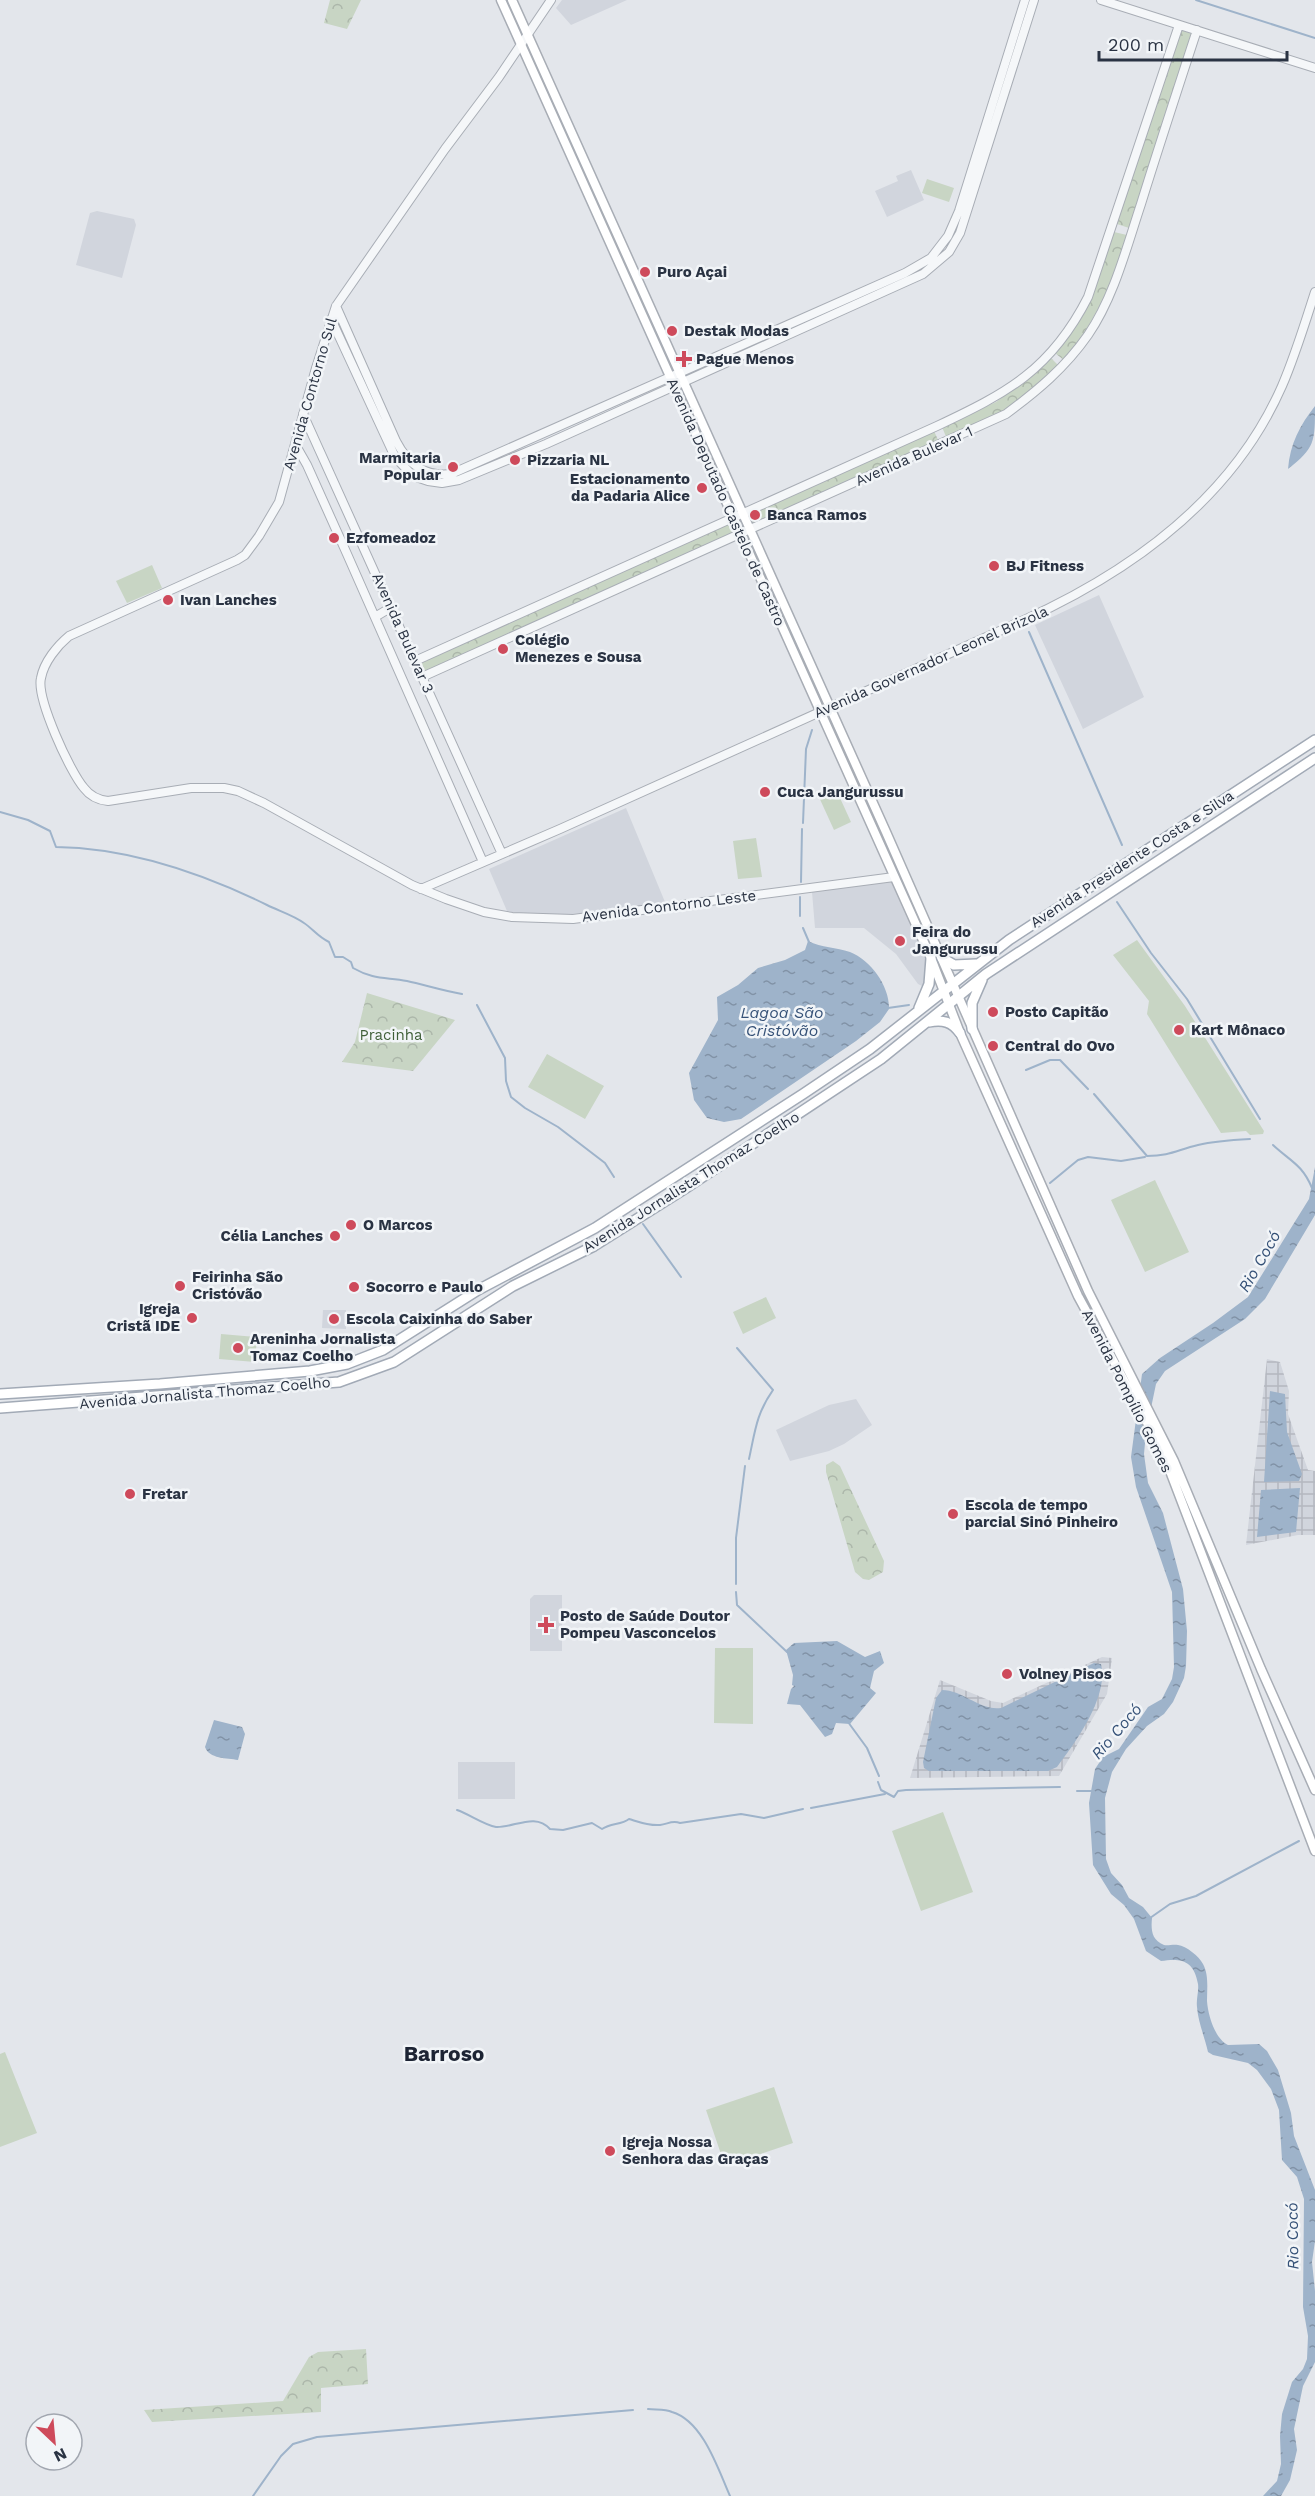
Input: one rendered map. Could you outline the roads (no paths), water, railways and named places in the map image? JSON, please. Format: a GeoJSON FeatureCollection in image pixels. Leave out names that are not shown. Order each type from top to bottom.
{"type":"FeatureCollection","features":[{"type":"Feature","properties":{"kind":"main road","name":"Avenida Deputado Castelo de Castro"},"geometry":{"type":"LineString","coordinates":[[501,0],[931,958],[949,1005]]}},
{"type":"Feature","properties":{"kind":"main road","name":"Avenida Deputado Castelo de Castro"},"geometry":{"type":"LineString","coordinates":[[512,0],[751,529],[958,997]]}},
{"type":"Feature","properties":{"kind":"main road","name":"Avenida Presidente Costa e Silva"},"geometry":{"type":"LineString","coordinates":[[943,990],[976,964],[1315,740]]}},
{"type":"Feature","properties":{"kind":"main road","name":"Avenida Presidente Costa e Silva"},"geometry":{"type":"LineString","coordinates":[[949,1005],[986,974],[1315,758]]}},
{"type":"Feature","properties":{"kind":"main road"},"geometry":{"type":"LineString","coordinates":[[855,789],[865,785]]}},
{"type":"Feature","properties":{"kind":"main road"},"geometry":{"type":"LineString","coordinates":[[861,803],[871,798]]}},
{"type":"Feature","properties":{"kind":"main road"},"geometry":{"type":"LineString","coordinates":[[1210,809],[1218,821]]}},
{"type":"Feature","properties":{"kind":"main road"},"geometry":{"type":"LineString","coordinates":[[1150,848],[1159,860]]}},
{"type":"Feature","properties":{"kind":"main road"},"geometry":{"type":"LineString","coordinates":[[1040,921],[1047,934]]}},
{"type":"Feature","properties":{"kind":"main road"},"geometry":{"type":"LineString","coordinates":[[918,1010],[929,984],[931,958]]}},
{"type":"Feature","properties":{"kind":"main road"},"geometry":{"type":"LineString","coordinates":[[942,958],[954,965],[976,964]]}},
{"type":"Feature","properties":{"kind":"main road"},"geometry":{"type":"LineString","coordinates":[[972,1029],[972,1003],[977,987],[986,974]]}},
{"type":"Feature","properties":{"kind":"main road","name":"Avenida Jornalista Thomaz Coelho"},"geometry":{"type":"LineString","coordinates":[[0,1394],[310,1371],[347,1364],[392,1345],[470,1294],[595,1228],[870,1050],[943,990]]}},
{"type":"Feature","properties":{"kind":"main road","name":"Avenida Pompílio Gomes"},"geometry":{"type":"LineString","coordinates":[[958,997],[1096,1309],[1153,1425],[1315,1790]]}},
{"type":"Feature","properties":{"kind":"main road","name":"Avenida Jornalista Thomaz Coelho"},"geometry":{"type":"LineString","coordinates":[[0,1408],[339,1382],[394,1362],[530,1277],[614,1234],[882,1059],[949,1005]]}},
{"type":"Feature","properties":{"kind":"main road","name":"Avenida Pompílio Gomes"},"geometry":{"type":"LineString","coordinates":[[949,1005],[1078,1296],[1126,1374]]}},
{"type":"Feature","properties":{"kind":"main road"},"geometry":{"type":"LineString","coordinates":[[927,1023],[946,1022],[955,1026],[960,1033]]}},
{"type":"Feature","properties":{"kind":"main road"},"geometry":{"type":"LineString","coordinates":[[767,1116],[776,1128]]}},
{"type":"Feature","properties":{"kind":"main road"},"geometry":{"type":"LineString","coordinates":[[753,1126],[761,1138]]}},
{"type":"Feature","properties":{"kind":"main road"},"geometry":{"type":"LineString","coordinates":[[489,1284],[496,1298]]}},
{"type":"Feature","properties":{"kind":"main road"},"geometry":{"type":"LineString","coordinates":[[470,1294],[479,1308]]}},
{"type":"Feature","properties":{"kind":"main road"},"geometry":{"type":"LineString","coordinates":[[139,1385],[140,1399]]}},
{"type":"Feature","properties":{"kind":"main road","name":"Avenida Pompílio Gomes"},"geometry":{"type":"LineString","coordinates":[[1153,1425],[1315,1851]]}},
{"type":"Feature","properties":{"kind":"street","name":"Avenida Contorno Sul"},"geometry":{"type":"LineString","coordinates":[[53,654],[62,642],[76,632],[243,556],[273,514],[336,306],[551,0]]}},
{"type":"Feature","properties":{"kind":"street"},"geometry":{"type":"LineString","coordinates":[[336,306],[395,457],[404,468],[420,479],[436,483],[459,480],[622,409],[682,377],[905,273],[931,258],[943,245],[959,211],[1025,0]]}},
{"type":"Feature","properties":{"kind":"street"},"geometry":{"type":"LineString","coordinates":[[682,377],[923,274],[949,252],[960,233],[977,183],[1034,0]]}},
{"type":"Feature","properties":{"kind":"street"},"geometry":{"type":"LineString","coordinates":[[1101,0],[1315,68]]}},
{"type":"Feature","properties":{"kind":"street","name":"Avenida Bulevar 1"},"geometry":{"type":"LineString","coordinates":[[415,661],[997,397],[1025,377],[1050,353],[1070,329],[1094,283],[1179,24]]}},
{"type":"Feature","properties":{"kind":"street","name":"Avenida Bulevar 1"},"geometry":{"type":"LineString","coordinates":[[422,677],[1006,414],[1041,388],[1064,366],[1088,335],[1105,306],[1197,30]]}},
{"type":"Feature","properties":{"kind":"street","name":"Avenida Governador Leonel Brizola"},"geometry":{"type":"LineString","coordinates":[[421,889],[921,668],[1068,599],[1129,563],[1182,522],[1211,493],[1246,449],[1282,387],[1315,292]]}},
{"type":"Feature","properties":{"kind":"street"},"geometry":{"type":"LineString","coordinates":[[331,319],[375,404],[408,460],[423,471],[439,475],[451,474],[619,401],[673,382]]}},
{"type":"Feature","properties":{"kind":"street"},"geometry":{"type":"LineString","coordinates":[[619,401],[622,409]]}},
{"type":"Feature","properties":{"kind":"street","name":"Avenida Bulevar 3"},"geometry":{"type":"LineString","coordinates":[[303,414],[502,854]]}},
{"type":"Feature","properties":{"kind":"street","name":"Avenida Bulevar 3"},"geometry":{"type":"LineString","coordinates":[[295,444],[312,475],[483,862]]}},
{"type":"Feature","properties":{"kind":"street"},"geometry":{"type":"LineString","coordinates":[[375,617],[392,610]]}},
{"type":"Feature","properties":{"kind":"street","name":"Avenida Contorno Leste"},"geometry":{"type":"LineString","coordinates":[[53,654],[41,678],[43,700],[66,758],[82,786],[93,796],[108,801],[204,787],[244,792],[421,889],[484,912],[512,917],[573,919],[894,877]]}},
{"type":"Feature","properties":{"kind":"water"},"geometry":{"type":"Polygon","coordinates":[[[1315,406],[1312,443],[1304,455],[1288,469],[1297,435],[1315,406]]]}},
{"type":"Feature","properties":{"kind":"water","name":"Lagoa São Cristóvão"},"geometry":{"type":"Polygon","coordinates":[[[808,941],[850,952],[865,961],[883,983],[889,1009],[880,1022],[856,1041],[741,1119],[724,1122],[707,1118],[694,1100],[689,1073],[718,1020],[717,997],[738,985],[758,968],[785,960],[805,950],[808,941]]]}},
{"type":"Feature","properties":{"kind":"water","name":"Rio Cocó"},"geometry":{"type":"Polygon","coordinates":[[[1315,1167],[1315,1215],[1265,1299],[1245,1319],[1165,1371],[1156,1384],[1144,1454],[1148,1483],[1163,1513],[1183,1589],[1187,1631],[1186,1666],[1184,1678],[1173,1702],[1164,1714],[1147,1726],[1126,1749],[1112,1772],[1105,1798],[1106,1859],[1111,1873],[1122,1885],[1129,1898],[1143,1907],[1152,1918],[1152,1930],[1156,1940],[1164,1945],[1185,1947],[1201,1961],[1207,1977],[1209,2013],[1219,2038],[1228,2045],[1259,2044],[1267,2051],[1278,2070],[1291,2113],[1294,2136],[1315,2190],[1315,2241],[1312,2262],[1315,2291],[1315,2362],[1303,2386],[1294,2429],[1297,2450],[1290,2480],[1281,2496],[1263,2496],[1277,2481],[1281,2464],[1282,2414],[1292,2382],[1303,2369],[1307,2359],[1308,2336],[1303,2307],[1304,2199],[1297,2177],[1282,2160],[1279,2110],[1271,2089],[1257,2070],[1248,2063],[1208,2052],[1198,2013],[1198,1984],[1190,1965],[1175,1960],[1161,1961],[1146,1951],[1134,1919],[1124,1905],[1111,1894],[1093,1865],[1089,1803],[1095,1769],[1103,1757],[1119,1749],[1148,1707],[1162,1699],[1172,1679],[1174,1667],[1172,1592],[1136,1487],[1131,1457],[1142,1374],[1160,1358],[1248,1297],[1309,1199],[1315,1167]]]}},
{"type":"Feature","properties":{"kind":"water"},"geometry":{"type":"Polygon","coordinates":[[[1270,1391],[1285,1394],[1287,1432],[1302,1474],[1299,1481],[1264,1482],[1270,1391]]]}},
{"type":"Feature","properties":{"kind":"water"},"geometry":{"type":"Polygon","coordinates":[[[1300,1488],[1296,1532],[1257,1537],[1261,1490],[1300,1488]]]}},
{"type":"Feature","properties":{"kind":"water"},"geometry":{"type":"Polygon","coordinates":[[[837,1641],[865,1657],[880,1651],[884,1663],[874,1671],[870,1688],[876,1693],[850,1724],[836,1723],[832,1734],[825,1737],[800,1705],[787,1704],[794,1686],[786,1650],[794,1643],[837,1641]]]}},
{"type":"Feature","properties":{"kind":"water"},"geometry":{"type":"Polygon","coordinates":[[[1094,1663],[1101,1664],[1102,1677],[1096,1704],[1073,1745],[1057,1767],[1048,1771],[929,1771],[924,1768],[923,1762],[936,1698],[942,1690],[957,1693],[979,1704],[1001,1708],[1094,1663]]]}},
{"type":"Feature","properties":{"kind":"water"},"geometry":{"type":"Polygon","coordinates":[[[214,1720],[242,1727],[245,1734],[238,1760],[219,1757],[207,1751],[205,1747],[214,1720]]]}},
{"type":"Feature","properties":{"kind":"waterway"},"geometry":{"type":"LineString","coordinates":[[1196,0],[1315,38]]}},
{"type":"Feature","properties":{"kind":"waterway"},"geometry":{"type":"LineString","coordinates":[[1029,632],[1122,845]]}},
{"type":"Feature","properties":{"kind":"waterway"},"geometry":{"type":"LineString","coordinates":[[803,823],[806,749],[812,730]]}},
{"type":"Feature","properties":{"kind":"waterway"},"geometry":{"type":"LineString","coordinates":[[0,812],[28,820],[50,831],[56,847],[83,848],[137,857],[191,873],[242,893],[300,920],[329,942],[335,957],[343,957],[351,962],[353,968],[367,975],[407,981],[462,994]]}},
{"type":"Feature","properties":{"kind":"waterway"},"geometry":{"type":"LineString","coordinates":[[801,882],[802,829]]}},
{"type":"Feature","properties":{"kind":"waterway"},"geometry":{"type":"LineString","coordinates":[[800,897],[800,916]]}},
{"type":"Feature","properties":{"kind":"waterway"},"geometry":{"type":"LineString","coordinates":[[1117,902],[1151,953],[1187,999],[1260,1119]]}},
{"type":"Feature","properties":{"kind":"waterway"},"geometry":{"type":"LineString","coordinates":[[803,928],[809,942]]}},
{"type":"Feature","properties":{"kind":"waterway"},"geometry":{"type":"LineString","coordinates":[[477,1005],[505,1058],[506,1081],[511,1097],[558,1127],[605,1163],[614,1177]]}},
{"type":"Feature","properties":{"kind":"waterway"},"geometry":{"type":"LineString","coordinates":[[888,1008],[909,1005]]}},
{"type":"Feature","properties":{"kind":"waterway"},"geometry":{"type":"LineString","coordinates":[[1026,1070],[1050,1060],[1060,1060],[1088,1089]]}},
{"type":"Feature","properties":{"kind":"waterway"},"geometry":{"type":"LineString","coordinates":[[1094,1094],[1147,1156],[1168,1154],[1211,1143],[1250,1139]]}},
{"type":"Feature","properties":{"kind":"waterway"},"geometry":{"type":"LineString","coordinates":[[1273,1145],[1300,1168],[1312,1188]]}},
{"type":"Feature","properties":{"kind":"waterway"},"geometry":{"type":"LineString","coordinates":[[1050,1183],[1078,1160],[1088,1157],[1121,1161],[1145,1157]]}},
{"type":"Feature","properties":{"kind":"waterway"},"geometry":{"type":"LineString","coordinates":[[643,1224],[681,1277]]}},
{"type":"Feature","properties":{"kind":"waterway"},"geometry":{"type":"LineString","coordinates":[[737,1348],[773,1390],[760,1415],[749,1459]]}},
{"type":"Feature","properties":{"kind":"waterway"},"geometry":{"type":"LineString","coordinates":[[736,1584],[736,1538],[745,1466]]}},
{"type":"Feature","properties":{"kind":"waterway"},"geometry":{"type":"LineString","coordinates":[[736,1592],[737,1605],[787,1652]]}},
{"type":"Feature","properties":{"kind":"waterway"},"geometry":{"type":"LineString","coordinates":[[848,1722],[867,1748],[879,1776]]}},
{"type":"Feature","properties":{"kind":"waterway"},"geometry":{"type":"LineString","coordinates":[[878,1782],[881,1790],[894,1797],[898,1791],[906,1790],[1060,1787]]}},
{"type":"Feature","properties":{"kind":"waterway"},"geometry":{"type":"LineString","coordinates":[[1077,1791],[1092,1791]]}},
{"type":"Feature","properties":{"kind":"waterway"},"geometry":{"type":"LineString","coordinates":[[811,1808],[885,1794]]}},
{"type":"Feature","properties":{"kind":"waterway"},"geometry":{"type":"LineString","coordinates":[[457,1810],[496,1827],[531,1821],[544,1824],[550,1829],[563,1830],[592,1823],[602,1829],[629,1819],[644,1824],[663,1825],[741,1814],[764,1818],[803,1809]]}},
{"type":"Feature","properties":{"kind":"waterway"},"geometry":{"type":"LineString","coordinates":[[1150,1918],[1170,1904],[1196,1896],[1299,1841]]}},
{"type":"Feature","properties":{"kind":"waterway"},"geometry":{"type":"LineString","coordinates":[[648,2409],[672,2412],[683,2417],[692,2425],[701,2435],[715,2460],[730,2496]]}},
{"type":"Feature","properties":{"kind":"waterway"},"geometry":{"type":"LineString","coordinates":[[253,2496],[281,2456],[293,2444],[317,2437],[633,2410]]}},
{"type":"Feature","properties":{"kind":"place","name":"Puro Açai"},"geometry":{"type":"Point","coordinates":[645,272]}},
{"type":"Feature","properties":{"kind":"place","name":"Destak Modas"},"geometry":{"type":"Point","coordinates":[672,331]}},
{"type":"Feature","properties":{"kind":"place","name":"Pague Menos"},"geometry":{"type":"Point","coordinates":[684,359]}},
{"type":"Feature","properties":{"kind":"place","name":"Pizzaria NL"},"geometry":{"type":"Point","coordinates":[515,460]}},
{"type":"Feature","properties":{"kind":"place","name":"Marmitaria Popular"},"geometry":{"type":"Point","coordinates":[453,467]}},
{"type":"Feature","properties":{"kind":"place","name":"Estacionamento da Padaria Alice"},"geometry":{"type":"Point","coordinates":[702,488]}},
{"type":"Feature","properties":{"kind":"place","name":"Banca Ramos"},"geometry":{"type":"Point","coordinates":[755,515]}},
{"type":"Feature","properties":{"kind":"place","name":"Ezfomeadoz"},"geometry":{"type":"Point","coordinates":[334,538]}},
{"type":"Feature","properties":{"kind":"place","name":"BJ Fitness"},"geometry":{"type":"Point","coordinates":[994,566]}},
{"type":"Feature","properties":{"kind":"place","name":"Ivan Lanches"},"geometry":{"type":"Point","coordinates":[168,600]}},
{"type":"Feature","properties":{"kind":"place","name":"Colégio Menezes e Sousa"},"geometry":{"type":"Point","coordinates":[503,649]}},
{"type":"Feature","properties":{"kind":"place","name":"Cuca Jangurussu"},"geometry":{"type":"Point","coordinates":[765,792]}},
{"type":"Feature","properties":{"kind":"place","name":"Feira do Jangurussu"},"geometry":{"type":"Point","coordinates":[900,941]}},
{"type":"Feature","properties":{"kind":"place","name":"Posto Capitão"},"geometry":{"type":"Point","coordinates":[993,1012]}},
{"type":"Feature","properties":{"kind":"place","name":"Kart Mônaco"},"geometry":{"type":"Point","coordinates":[1179,1030]}},
{"type":"Feature","properties":{"kind":"place","name":"Central do Ovo"},"geometry":{"type":"Point","coordinates":[993,1046]}},
{"type":"Feature","properties":{"kind":"place","name":"O Marcos"},"geometry":{"type":"Point","coordinates":[351,1225]}},
{"type":"Feature","properties":{"kind":"place","name":"Célia Lanches"},"geometry":{"type":"Point","coordinates":[335,1236]}},
{"type":"Feature","properties":{"kind":"place","name":"Feirinha São Cristóvão"},"geometry":{"type":"Point","coordinates":[180,1286]}},
{"type":"Feature","properties":{"kind":"place","name":"Socorro e Paulo"},"geometry":{"type":"Point","coordinates":[354,1287]}},
{"type":"Feature","properties":{"kind":"place","name":"Igreja Cristã IDE"},"geometry":{"type":"Point","coordinates":[192,1318]}},
{"type":"Feature","properties":{"kind":"place","name":"Escola Caixinha do Saber"},"geometry":{"type":"Point","coordinates":[334,1319]}},
{"type":"Feature","properties":{"kind":"place","name":"Areninha Jornalista Tomaz Coelho"},"geometry":{"type":"Point","coordinates":[238,1348]}},
{"type":"Feature","properties":{"kind":"place","name":"Fretar"},"geometry":{"type":"Point","coordinates":[130,1494]}},
{"type":"Feature","properties":{"kind":"place","name":"Escola de tempo parcial Sinó Pinheiro"},"geometry":{"type":"Point","coordinates":[953,1514]}},
{"type":"Feature","properties":{"kind":"place","name":"Posto de Saúde Doutor Pompeu Vasconcelos"},"geometry":{"type":"Point","coordinates":[546,1625]}},
{"type":"Feature","properties":{"kind":"place","name":"Volney Pisos"},"geometry":{"type":"Point","coordinates":[1007,1674]}},
{"type":"Feature","properties":{"kind":"place","name":"Igreja Nossa Senhora das Graças"},"geometry":{"type":"Point","coordinates":[610,2151]}},
{"type":"Feature","properties":{"kind":"district","name":"Barroso"},"geometry":{"type":"Point","coordinates":[444,2054]}},
{"type":"Feature","properties":{"kind":"park label","name":"Pracinha"},"geometry":{"type":"Point","coordinates":[391,1035]}}]}
